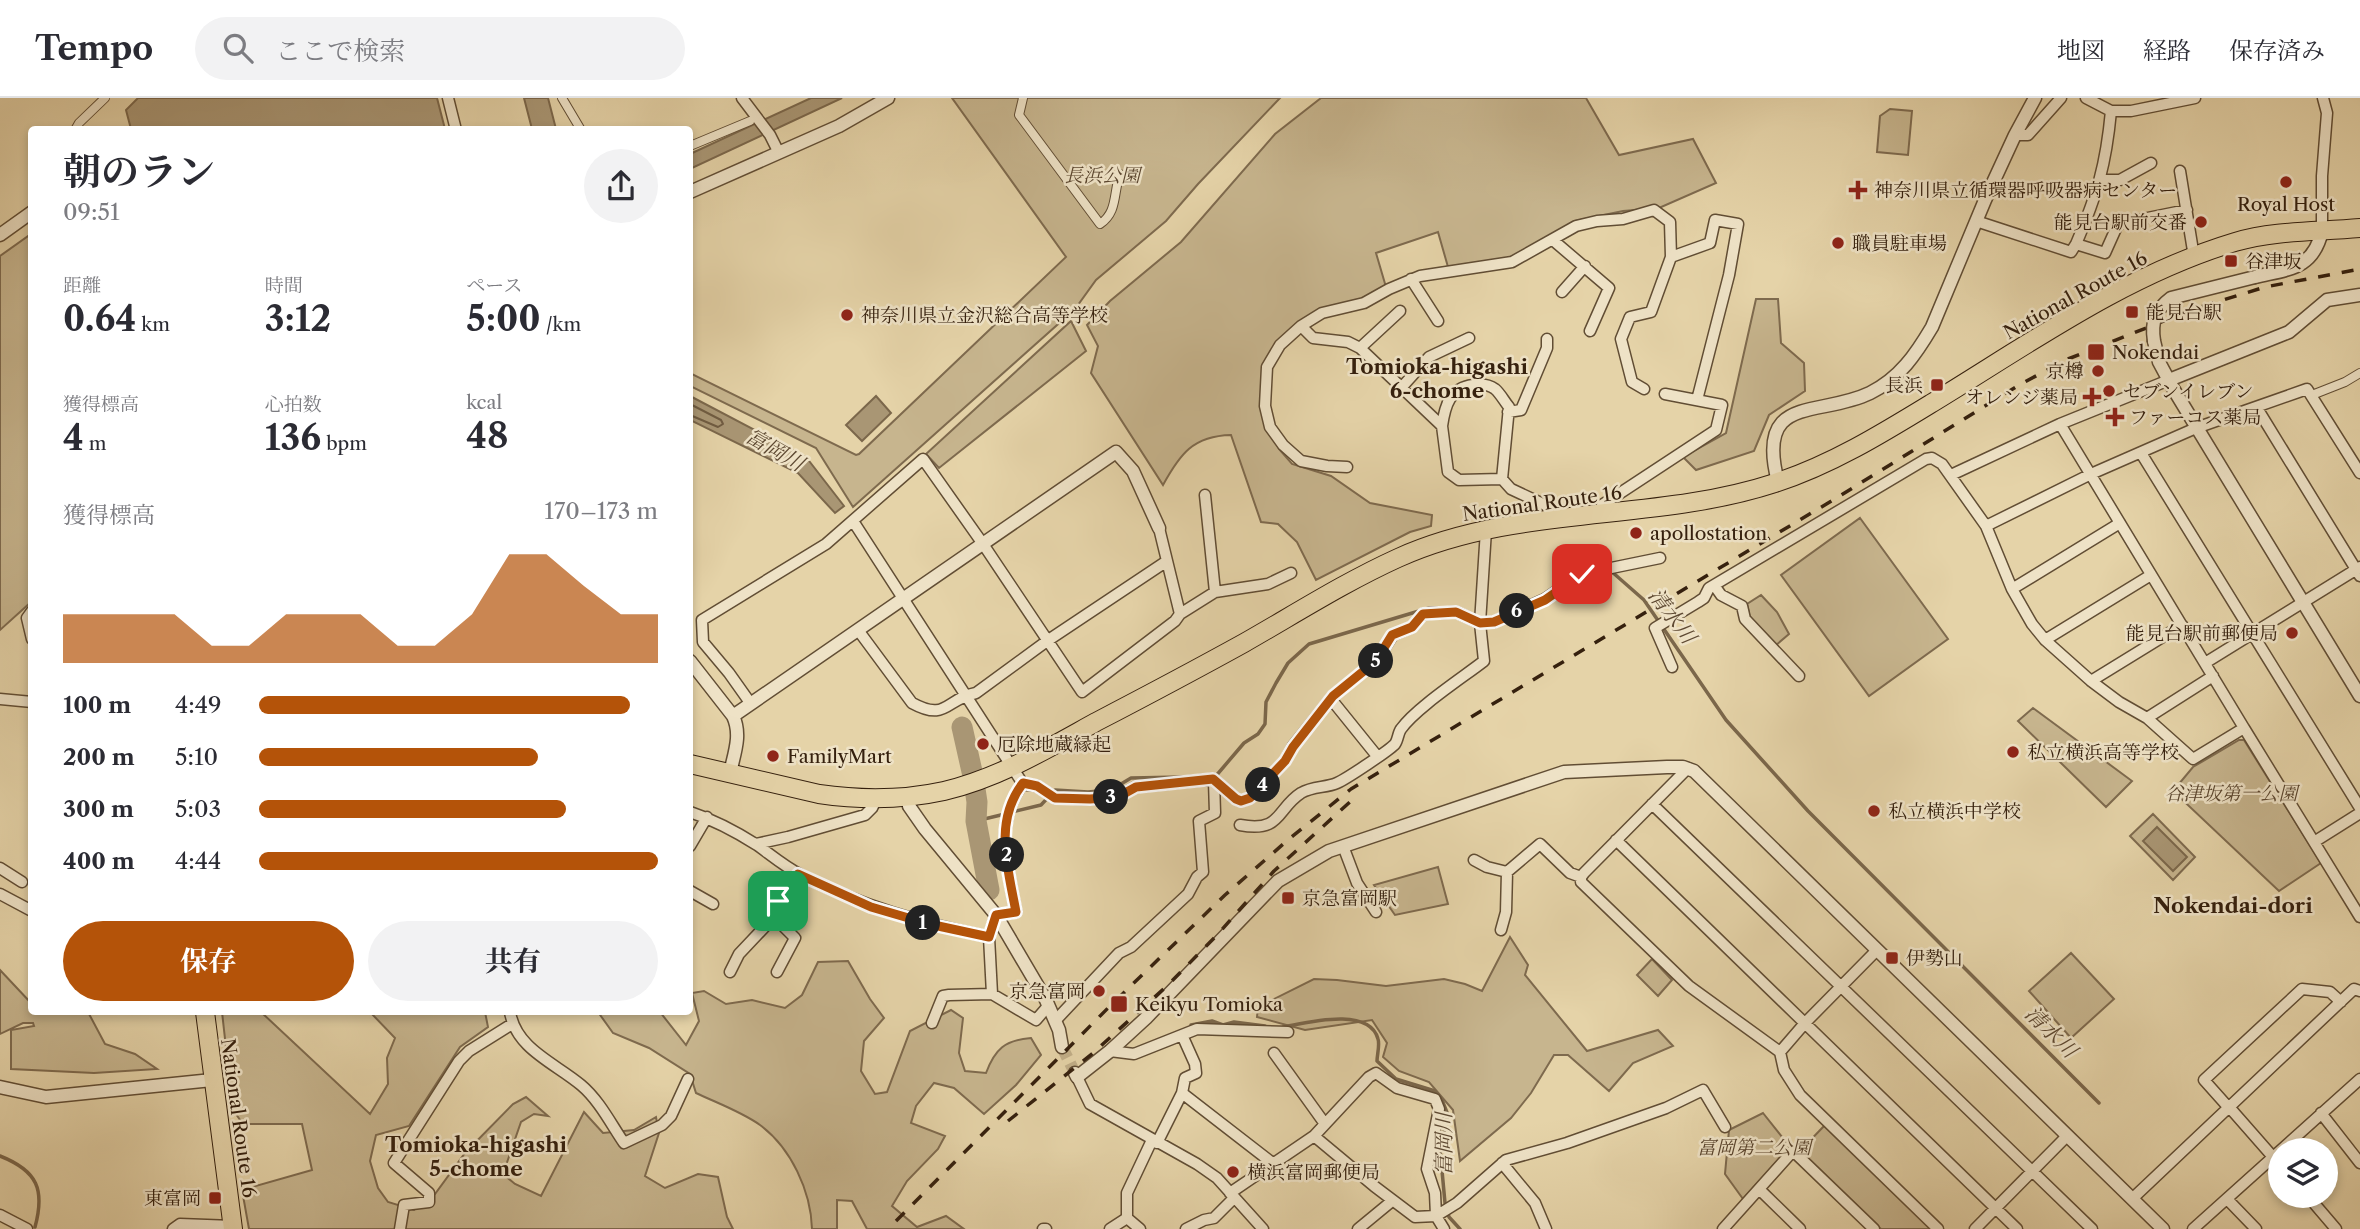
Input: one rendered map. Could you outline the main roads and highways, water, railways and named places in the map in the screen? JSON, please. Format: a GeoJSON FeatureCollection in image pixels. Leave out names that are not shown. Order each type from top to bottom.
{"type":"FeatureCollection","features":[{"type":"Feature","properties":{"kind":"highway","name":"National Route 16"},"geometry":{"type":"LineString","coordinates":[[693,765],[819,794],[877,798],[907,797],[943,791],[981,780],[1013,766],[1402,556],[1486,530],[1701,503],[1778,482],[1816,467],[1899,423],[2108,297],[2194,257],[2247,239],[2360,228]]}},
{"type":"Feature","properties":{"kind":"highway","name":"National Route 16"},"geometry":{"type":"LineString","coordinates":[[205,1015],[233,1227]]}},
{"type":"Feature","properties":{"kind":"water"},"geometry":{"type":"Polygon","coordinates":[[[138,98],[437,98],[444,126],[130,126],[126,110],[138,98]]]}},
{"type":"Feature","properties":{"kind":"water"},"geometry":{"type":"Polygon","coordinates":[[[524,98],[548,98],[555,126],[531,126],[524,98]]]}},
{"type":"Feature","properties":{"kind":"water"},"geometry":{"type":"Polygon","coordinates":[[[811,98],[842,98],[693,168],[693,153],[811,98]]]}},
{"type":"Feature","properties":{"kind":"water"},"geometry":{"type":"Polygon","coordinates":[[[876,396],[891,413],[862,441],[846,425],[876,396]]]}},
{"type":"Feature","properties":{"kind":"water"},"geometry":{"type":"Polygon","coordinates":[[[693,398],[806,457],[844,506],[835,513],[798,473],[693,421],[693,398]]]}},
{"type":"Feature","properties":{"kind":"water"},"geometry":{"type":"Polygon","coordinates":[[[2157,827],[2187,857],[2173,871],[2143,841],[2157,827]]]}},
{"type":"Feature","properties":{"kind":"waterway","name":"清水川"},"geometry":{"type":"LineString","coordinates":[[1583,570],[1590,565],[1605,566]]}},
{"type":"Feature","properties":{"kind":"waterway","name":"清水川"},"geometry":{"type":"LineString","coordinates":[[1611,571],[1644,600],[1726,720],[1808,811],[2099,1103]]}},
{"type":"Feature","properties":{"kind":"waterway","name":"清水川"},"geometry":{"type":"LineString","coordinates":[[1215,777],[1244,743],[1258,734],[1265,724],[1266,702],[1276,683],[1288,663],[1309,644],[1429,608],[1438,608]]}},
{"type":"Feature","properties":{"kind":"waterway","name":"富岡川"},"geometry":{"type":"LineString","coordinates":[[962,727],[973,776],[977,802],[976,821],[989,890]]}},
{"type":"Feature","properties":{"kind":"waterway","name":"清水川"},"geometry":{"type":"LineString","coordinates":[[1012,812],[1041,805],[1055,790],[1111,790],[1131,778],[1182,777]]}},
{"type":"Feature","properties":{"kind":"waterway","name":"清水川"},"geometry":{"type":"LineString","coordinates":[[976,821],[1005,814]]}},
{"type":"Feature","properties":{"kind":"waterway","name":"富岡川"},"geometry":{"type":"LineString","coordinates":[[1283,1027],[1336,1019],[1363,1023],[1372,1029],[1378,1039],[1377,1061],[1396,1079],[1435,1091],[1448,1115],[1440,1149],[1445,1203],[1449,1217],[1460,1229]]}},
{"type":"Feature","properties":{"kind":"waterway","name":"富岡川"},"geometry":{"type":"LineString","coordinates":[[1191,1025],[1212,1021],[1223,1025],[1234,1022],[1265,1026]]}},
{"type":"Feature","properties":{"kind":"waterway"},"geometry":{"type":"LineString","coordinates":[[0,1156],[23,1168],[36,1183],[39,1202],[35,1227]]}},
{"type":"Feature","properties":{"kind":"tunnel"},"geometry":{"type":"LineString","coordinates":[[1062,1047],[1075,1073]]}},
{"type":"Feature","properties":{"kind":"railway"},"geometry":{"type":"LineString","coordinates":[[896,1221],[1111,1005],[1225,895],[1351,789],[1838,497],[2019,385],[2068,359],[2194,309],[2265,287],[2360,269]]}},
{"type":"Feature","properties":{"kind":"railway"},"geometry":{"type":"LineString","coordinates":[[1008,1121],[1093,1053],[1168,985],[1274,871],[1351,801]]}},
{"type":"Feature","properties":{"kind":"place","name":"Royal Host"},"geometry":{"type":"Point","coordinates":[2286,182]}},
{"type":"Feature","properties":{"kind":"place","name":"神奈川県立循環器呼吸器病センター"},"geometry":{"type":"Point","coordinates":[1858,190]}},
{"type":"Feature","properties":{"kind":"place","name":"能見台駅前交番"},"geometry":{"type":"Point","coordinates":[2201,222]}},
{"type":"Feature","properties":{"kind":"place","name":"職員駐車場"},"geometry":{"type":"Point","coordinates":[1838,243]}},
{"type":"Feature","properties":{"kind":"place","name":"谷津坂"},"geometry":{"type":"Point","coordinates":[2231,261]}},
{"type":"Feature","properties":{"kind":"place","name":"能見台駅"},"geometry":{"type":"Point","coordinates":[2132,312]}},
{"type":"Feature","properties":{"kind":"place","name":"神奈川県立金沢総合高等学校"},"geometry":{"type":"Point","coordinates":[847,315]}},
{"type":"Feature","properties":{"kind":"place","name":"Nokendai"},"geometry":{"type":"Point","coordinates":[2096,352]}},
{"type":"Feature","properties":{"kind":"place","name":"京樽"},"geometry":{"type":"Point","coordinates":[2098,371]}},
{"type":"Feature","properties":{"kind":"place","name":"長浜"},"geometry":{"type":"Point","coordinates":[1937,385]}},
{"type":"Feature","properties":{"kind":"place","name":"セブンイレブン"},"geometry":{"type":"Point","coordinates":[2109,391]}},
{"type":"Feature","properties":{"kind":"place","name":"オレンジ薬局"},"geometry":{"type":"Point","coordinates":[2092,397]}},
{"type":"Feature","properties":{"kind":"place","name":"ファーコス薬局"},"geometry":{"type":"Point","coordinates":[2115,417]}},
{"type":"Feature","properties":{"kind":"place","name":"apollostation"},"geometry":{"type":"Point","coordinates":[1636,533]}},
{"type":"Feature","properties":{"kind":"place","name":"能見台駅前郵便局"},"geometry":{"type":"Point","coordinates":[2292,633]}},
{"type":"Feature","properties":{"kind":"place","name":"厄除地蔵縁起"},"geometry":{"type":"Point","coordinates":[983,744]}},
{"type":"Feature","properties":{"kind":"place","name":"私立横浜高等学校"},"geometry":{"type":"Point","coordinates":[2013,752]}},
{"type":"Feature","properties":{"kind":"place","name":"FamilyMart"},"geometry":{"type":"Point","coordinates":[773,756]}},
{"type":"Feature","properties":{"kind":"place","name":"私立横浜中学校"},"geometry":{"type":"Point","coordinates":[1874,811]}},
{"type":"Feature","properties":{"kind":"place","name":"京急富岡駅"},"geometry":{"type":"Point","coordinates":[1288,898]}},
{"type":"Feature","properties":{"kind":"place","name":"伊勢山"},"geometry":{"type":"Point","coordinates":[1892,958]}},
{"type":"Feature","properties":{"kind":"place","name":"京急富岡"},"geometry":{"type":"Point","coordinates":[1099,991]}},
{"type":"Feature","properties":{"kind":"place","name":"Keikyu Tomioka"},"geometry":{"type":"Point","coordinates":[1119,1004]}},
{"type":"Feature","properties":{"kind":"place","name":"横浜富岡郵便局"},"geometry":{"type":"Point","coordinates":[1233,1172]}},
{"type":"Feature","properties":{"kind":"place","name":"東富岡"},"geometry":{"type":"Point","coordinates":[215,1198]}},
{"type":"Feature","properties":{"kind":"district","name":"Tomioka-higashi 6-chome"},"geometry":{"type":"Point","coordinates":[1437,379]}},
{"type":"Feature","properties":{"kind":"district","name":"Nokendai-dori"},"geometry":{"type":"Point","coordinates":[2233,906]}},
{"type":"Feature","properties":{"kind":"district","name":"Tomioka-higashi 5-chome"},"geometry":{"type":"Point","coordinates":[476,1157]}},
{"type":"Feature","properties":{"kind":"park label","name":"長浜公園"},"geometry":{"type":"Point","coordinates":[1102,175]}},
{"type":"Feature","properties":{"kind":"park label","name":"谷津坂第一公園"},"geometry":{"type":"Point","coordinates":[2231,793]}},
{"type":"Feature","properties":{"kind":"park label","name":"富岡第二公園"},"geometry":{"type":"Point","coordinates":[1754,1147]}}]}
